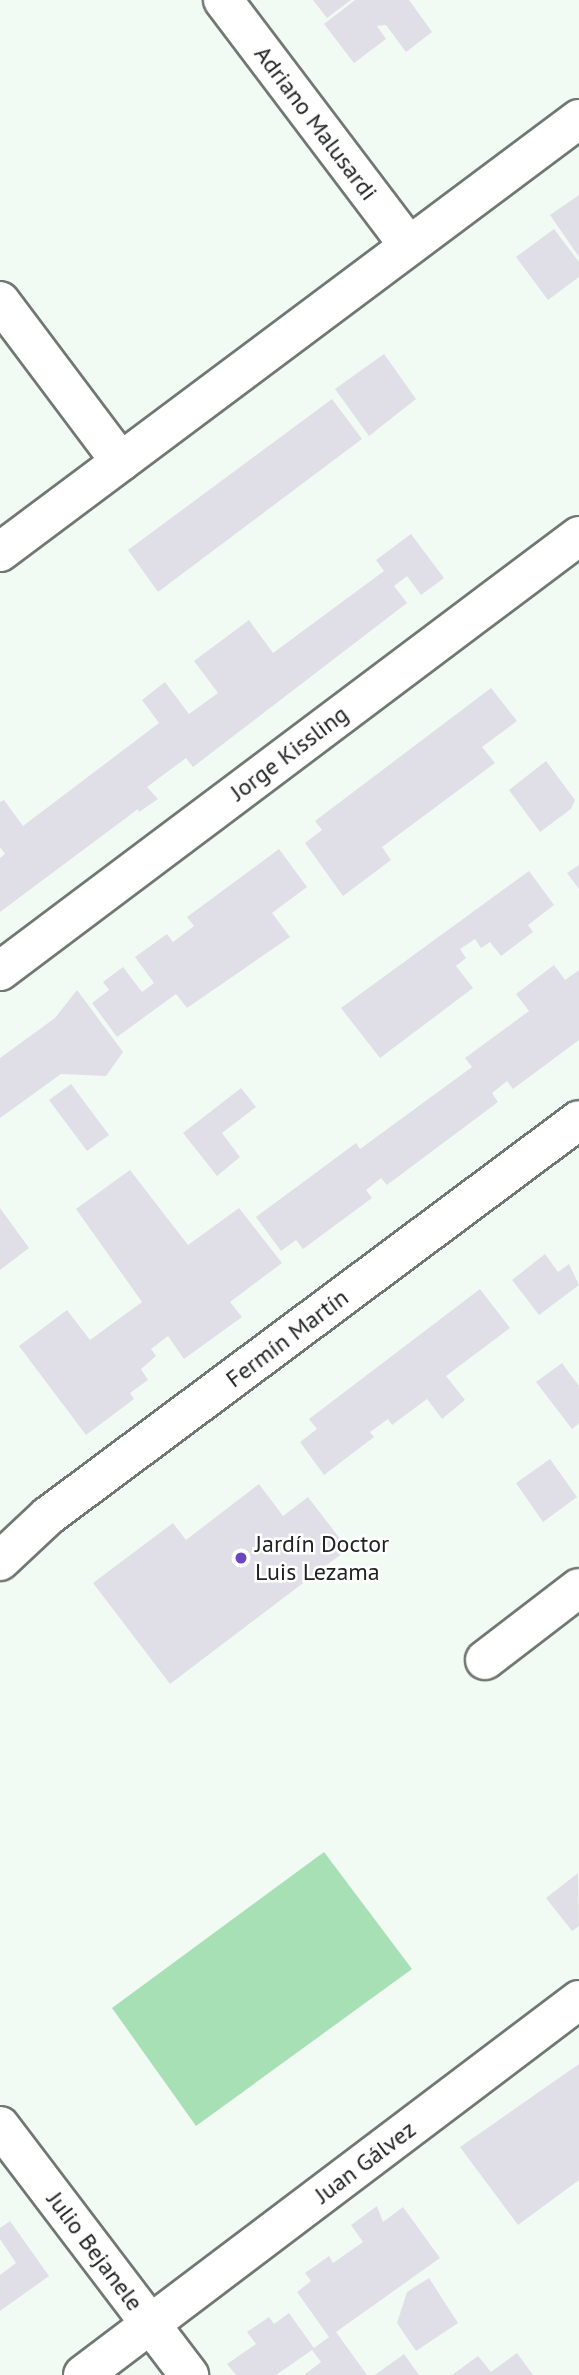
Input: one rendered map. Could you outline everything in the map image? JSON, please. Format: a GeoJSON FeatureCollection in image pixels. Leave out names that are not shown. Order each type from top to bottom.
{"type":"FeatureCollection","features":[{"type":"Feature","properties":{"kind":"street","name":"Adriano Malusardi"},"geometry":{"type":"LineString","coordinates":[[223,0],[409,246]]}},
{"type":"Feature","properties":{"kind":"street"},"geometry":{"type":"LineString","coordinates":[[0,552],[579,119]]}},
{"type":"Feature","properties":{"kind":"street"},"geometry":{"type":"LineString","coordinates":[[0,301],[121,462]]}},
{"type":"Feature","properties":{"kind":"street","name":"Jorge Kissling"},"geometry":{"type":"LineString","coordinates":[[0,971],[579,536]]}},
{"type":"Feature","properties":{"kind":"street","name":"Fermín Martín"},"geometry":{"type":"LineString","coordinates":[[0,1562],[48,1516],[579,1120]]}},
{"type":"Feature","properties":{"kind":"street"},"geometry":{"type":"LineString","coordinates":[[485,1660],[579,1588]]}},
{"type":"Feature","properties":{"kind":"street","name":"Juan Gálvez"},"geometry":{"type":"LineString","coordinates":[[83,2375],[579,2000]]}},
{"type":"Feature","properties":{"kind":"street","name":"Julio Bejanele"},"geometry":{"type":"LineString","coordinates":[[0,2126],[190,2375]]}},
{"type":"Feature","properties":{"kind":"green space"},"geometry":{"type":"Polygon","coordinates":[[[324,1852],[412,1969],[196,2126],[112,2008],[324,1852]]]}},
{"type":"Feature","properties":{"kind":"building"},"geometry":{"type":"Polygon","coordinates":[[[313,0],[351,0],[327,18],[313,0]]]}},
{"type":"Feature","properties":{"kind":"building"},"geometry":{"type":"Polygon","coordinates":[[[355,0],[409,0],[432,32],[406,52],[386,25],[377,26],[386,39],[354,63],[324,24],[355,0]]]}},
{"type":"Feature","properties":{"kind":"building"},"geometry":{"type":"Polygon","coordinates":[[[579,195],[579,257],[550,215],[579,195]]]}},
{"type":"Feature","properties":{"kind":"building"},"geometry":{"type":"Polygon","coordinates":[[[554,229],[579,262],[579,277],[548,300],[516,257],[554,229]]]}},
{"type":"Feature","properties":{"kind":"building"},"geometry":{"type":"Polygon","coordinates":[[[384,354],[416,399],[369,436],[335,389],[384,354]]]}},
{"type":"Feature","properties":{"kind":"building"},"geometry":{"type":"Polygon","coordinates":[[[332,399],[362,439],[158,592],[128,550],[332,399]]]}},
{"type":"Feature","properties":{"kind":"building"},"geometry":{"type":"Polygon","coordinates":[[[411,534],[444,578],[421,595],[407,576],[394,586],[407,603],[193,767],[186,758],[147,787],[158,799],[139,812],[138,809],[0,912],[0,858],[5,854],[0,847],[0,802],[4,800],[23,826],[159,723],[142,700],[165,682],[189,714],[218,693],[194,661],[249,620],[273,653],[384,571],[376,560],[411,534]]]}},
{"type":"Feature","properties":{"kind":"building"},"geometry":{"type":"Polygon","coordinates":[[[491,688],[517,721],[482,747],[495,763],[382,847],[391,860],[343,896],[305,843],[322,830],[315,821],[491,688]]]}},
{"type":"Feature","properties":{"kind":"building"},"geometry":{"type":"Polygon","coordinates":[[[546,761],[575,800],[571,809],[540,832],[509,790],[546,761]]]}},
{"type":"Feature","properties":{"kind":"building"},"geometry":{"type":"Polygon","coordinates":[[[279,849],[307,887],[272,913],[290,937],[187,1008],[176,994],[117,1037],[92,1003],[109,990],[103,982],[123,967],[142,992],[154,983],[135,957],[167,934],[173,942],[194,926],[187,917],[279,849]]]}},
{"type":"Feature","properties":{"kind":"building"},"geometry":{"type":"Polygon","coordinates":[[[579,865],[579,889],[567,873],[579,865]]]}},
{"type":"Feature","properties":{"kind":"building"},"geometry":{"type":"Polygon","coordinates":[[[529,871],[554,905],[528,925],[533,932],[501,956],[490,942],[481,948],[475,939],[460,949],[466,958],[456,966],[473,988],[380,1058],[341,1008],[529,871]]]}},
{"type":"Feature","properties":{"kind":"building"},"geometry":{"type":"Polygon","coordinates":[[[554,965],[565,980],[579,970],[579,1040],[513,1089],[507,1081],[492,1093],[498,1102],[387,1185],[381,1178],[366,1190],[372,1198],[303,1249],[296,1240],[281,1251],[256,1217],[356,1143],[360,1149],[472,1067],[465,1058],[529,1011],[516,994],[554,965]]]}},
{"type":"Feature","properties":{"kind":"building"},"geometry":{"type":"Polygon","coordinates":[[[77,990],[123,1052],[106,1076],[61,1074],[0,1118],[0,1058],[55,1018],[77,990]]]}},
{"type":"Feature","properties":{"kind":"building"},"geometry":{"type":"Polygon","coordinates":[[[71,1084],[109,1135],[87,1151],[49,1100],[71,1084]]]}},
{"type":"Feature","properties":{"kind":"building"},"geometry":{"type":"Polygon","coordinates":[[[241,1088],[256,1107],[222,1133],[240,1157],[217,1176],[183,1133],[241,1088]]]}},
{"type":"Feature","properties":{"kind":"building"},"geometry":{"type":"Polygon","coordinates":[[[130,1170],[188,1245],[239,1208],[282,1263],[230,1302],[242,1317],[184,1359],[168,1336],[151,1349],[156,1356],[141,1369],[148,1380],[130,1393],[134,1399],[86,1435],[19,1346],[67,1310],[90,1340],[142,1302],[76,1209],[130,1170]]]}},
{"type":"Feature","properties":{"kind":"building"},"geometry":{"type":"Polygon","coordinates":[[[0,1208],[29,1248],[0,1270],[0,1208]]]}},
{"type":"Feature","properties":{"kind":"building"},"geometry":{"type":"Polygon","coordinates":[[[545,1254],[558,1272],[569,1264],[579,1285],[539,1315],[512,1280],[545,1254]]]}},
{"type":"Feature","properties":{"kind":"building"},"geometry":{"type":"Polygon","coordinates":[[[480,1289],[510,1328],[446,1376],[465,1400],[442,1419],[427,1399],[392,1425],[388,1419],[370,1432],[374,1437],[324,1475],[300,1442],[317,1429],[309,1419],[480,1289]]]}},
{"type":"Feature","properties":{"kind":"building"},"geometry":{"type":"Polygon","coordinates":[[[562,1363],[579,1386],[579,1423],[572,1429],[536,1382],[562,1363]]]}},
{"type":"Feature","properties":{"kind":"building"},"geometry":{"type":"Polygon","coordinates":[[[550,1459],[577,1497],[543,1522],[516,1483],[550,1459]]]}},
{"type":"Feature","properties":{"kind":"building"},"geometry":{"type":"Polygon","coordinates":[[[259,1484],[283,1516],[308,1497],[348,1549],[170,1684],[93,1583],[173,1523],[186,1540],[259,1484]]]}},
{"type":"Feature","properties":{"kind":"building"},"geometry":{"type":"Polygon","coordinates":[[[578,1873],[579,1926],[572,1931],[546,1898],[578,1873]]]}},
{"type":"Feature","properties":{"kind":"building"},"geometry":{"type":"Polygon","coordinates":[[[579,2064],[579,2180],[518,2225],[460,2147],[579,2064]]]}},
{"type":"Feature","properties":{"kind":"building"},"geometry":{"type":"Polygon","coordinates":[[[377,2206],[383,2222],[403,2207],[440,2258],[336,2332],[367,2375],[304,2375],[321,2362],[312,2350],[276,2375],[236,2375],[227,2364],[256,2344],[247,2332],[269,2317],[274,2324],[289,2313],[314,2348],[329,2337],[297,2292],[311,2281],[305,2273],[329,2256],[333,2263],[363,2242],[351,2225],[377,2206]]]}},
{"type":"Feature","properties":{"kind":"building"},"geometry":{"type":"Polygon","coordinates":[[[10,2221],[49,2276],[0,2311],[0,2275],[16,2263],[0,2239],[0,2228],[10,2221]]]}},
{"type":"Feature","properties":{"kind":"building"},"geometry":{"type":"Polygon","coordinates":[[[429,2278],[458,2323],[416,2351],[397,2323],[407,2292],[429,2278]]]}},
{"type":"Feature","properties":{"kind":"building"},"geometry":{"type":"Polygon","coordinates":[[[517,2353],[533,2375],[452,2375],[478,2356],[491,2372],[517,2353]]]}},
{"type":"Feature","properties":{"kind":"building"},"geometry":{"type":"Polygon","coordinates":[[[404,2354],[419,2375],[375,2375],[404,2354]]]}},
{"type":"Feature","properties":{"kind":"place","name":"Jardín Doctor Luis Lezama"},"geometry":{"type":"Point","coordinates":[241,1558]}}]}
